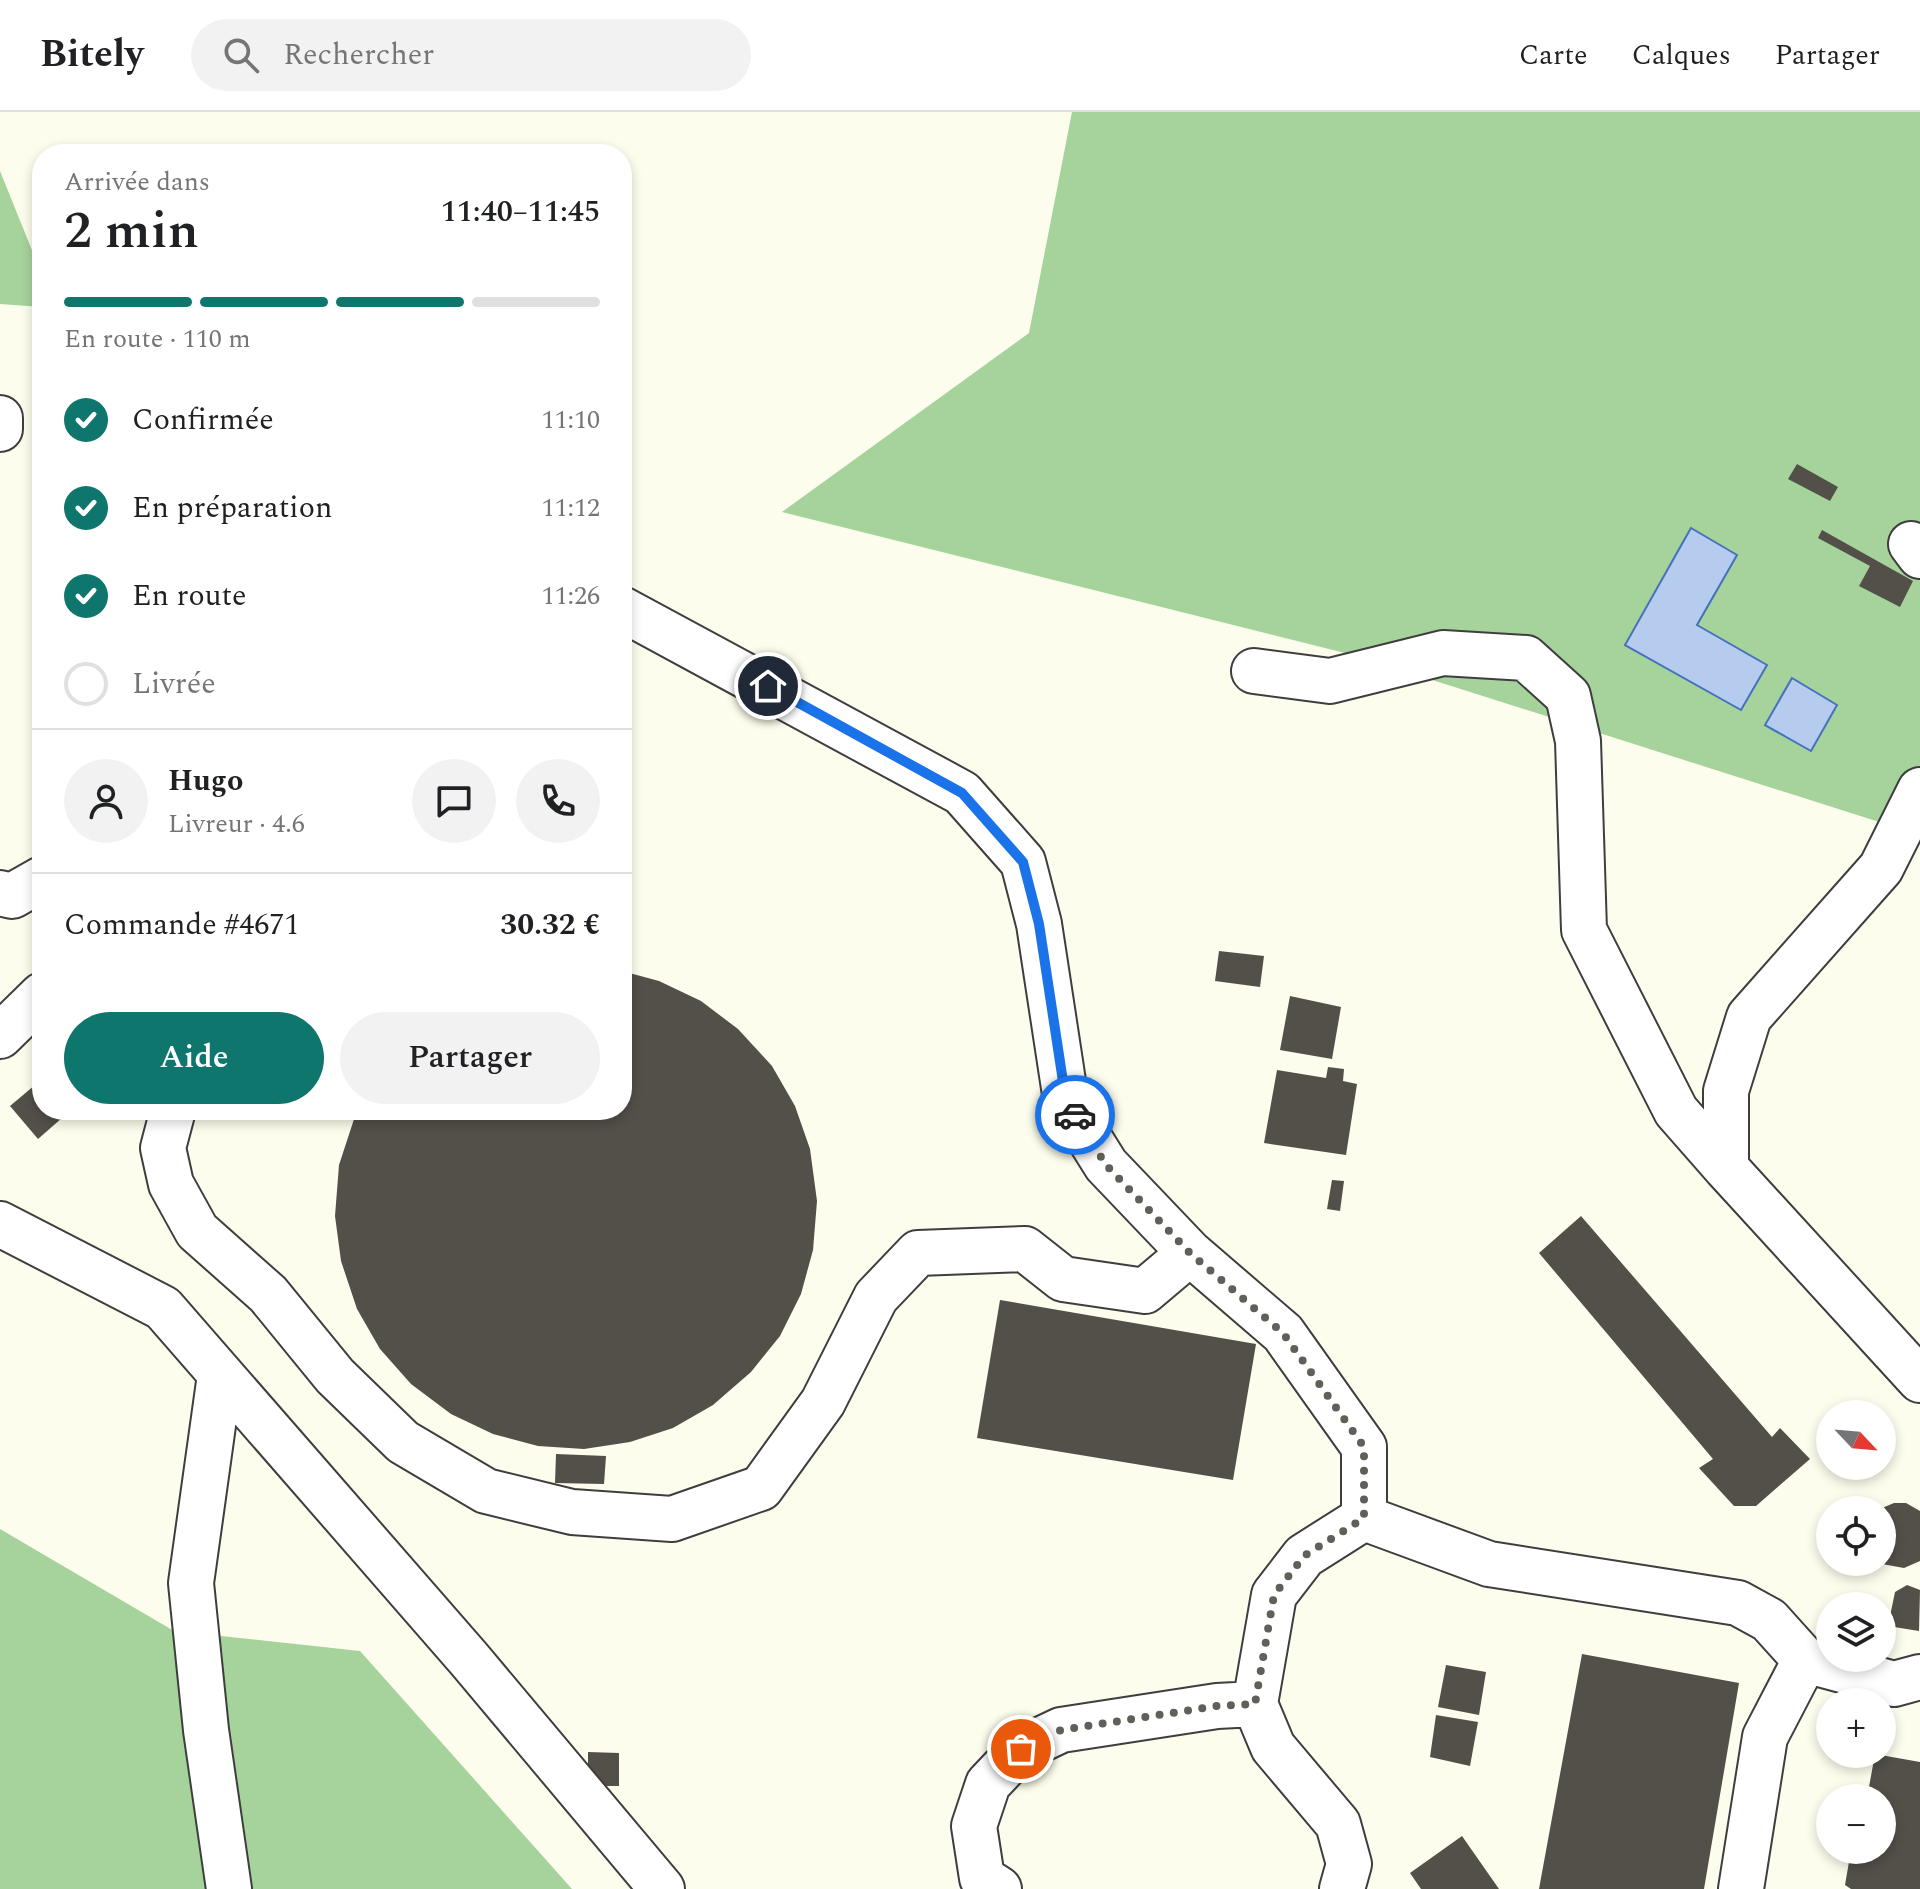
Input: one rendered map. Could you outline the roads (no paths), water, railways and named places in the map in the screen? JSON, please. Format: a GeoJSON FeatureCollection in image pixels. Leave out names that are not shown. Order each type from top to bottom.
{"type":"FeatureCollection","features":[{"type":"Feature","properties":{"kind":"lane"},"geometry":{"type":"LineString","coordinates":[[0,418],[0,429]]}},
{"type":"Feature","properties":{"kind":"lane"},"geometry":{"type":"LineString","coordinates":[[632,614],[962,793],[1023,862],[1039,924],[1066,1101],[1106,1165],[1190,1253],[1283,1333],[1364,1447],[1364,1518]]}},
{"type":"Feature","properties":{"kind":"lane"},"geometry":{"type":"LineString","coordinates":[[1254,671],[1330,681],[1443,653],[1526,658],[1568,696],[1578,741],[1584,930],[1676,1111],[1920,1380]]}},
{"type":"Feature","properties":{"kind":"lane"},"geometry":{"type":"LineString","coordinates":[[1726,1168],[1726,1091],[1749,1017],[1881,868],[1920,790]]}},
{"type":"Feature","properties":{"kind":"lane"},"geometry":{"type":"LineString","coordinates":[[0,893],[12,896],[32,885]]}},
{"type":"Feature","properties":{"kind":"lane"},"geometry":{"type":"LineString","coordinates":[[0,1036],[32,1005]]}},
{"type":"Feature","properties":{"kind":"lane"},"geometry":{"type":"LineString","coordinates":[[170,1120],[163,1148],[171,1184],[197,1231],[268,1294],[335,1376],[403,1442],[486,1491],[572,1512],[672,1519],[761,1488],[823,1402],[876,1297],[918,1253],[1025,1249],[1063,1279],[1145,1291],[1190,1253]]}},
{"type":"Feature","properties":{"kind":"lane"},"geometry":{"type":"LineString","coordinates":[[0,1224],[163,1308],[469,1659],[662,1889]]}},
{"type":"Feature","properties":{"kind":"lane"},"geometry":{"type":"LineString","coordinates":[[220,1375],[191,1583],[206,1730],[229,1889]]}},
{"type":"Feature","properties":{"kind":"lane"},"geometry":{"type":"LineString","coordinates":[[1364,1518],[1489,1564],[1738,1603],[1769,1620],[1805,1660],[1894,1684],[1920,1677]]}},
{"type":"Feature","properties":{"kind":"lane"},"geometry":{"type":"LineString","coordinates":[[1342,1889],[1349,1864],[1338,1824],[1273,1747],[1255,1704],[1274,1595],[1304,1556],[1364,1518]]}},
{"type":"Feature","properties":{"kind":"lane"},"geometry":{"type":"LineString","coordinates":[[1741,1889],[1765,1737],[1805,1660]]}},
{"type":"Feature","properties":{"kind":"lane"},"geometry":{"type":"LineString","coordinates":[[999,1889],[982,1878],[974,1826],[988,1784],[1021,1749],[1061,1730],[1217,1706],[1255,1704]]}},
{"type":"Feature","properties":{"kind":"water"},"geometry":{"type":"Polygon","coordinates":[[[1691,528],[1737,555],[1697,625],[1767,665],[1741,710],[1625,645],[1691,528]]]}},
{"type":"Feature","properties":{"kind":"water"},"geometry":{"type":"Polygon","coordinates":[[[1792,678],[1837,705],[1811,751],[1765,725],[1792,678]]]}}]}
